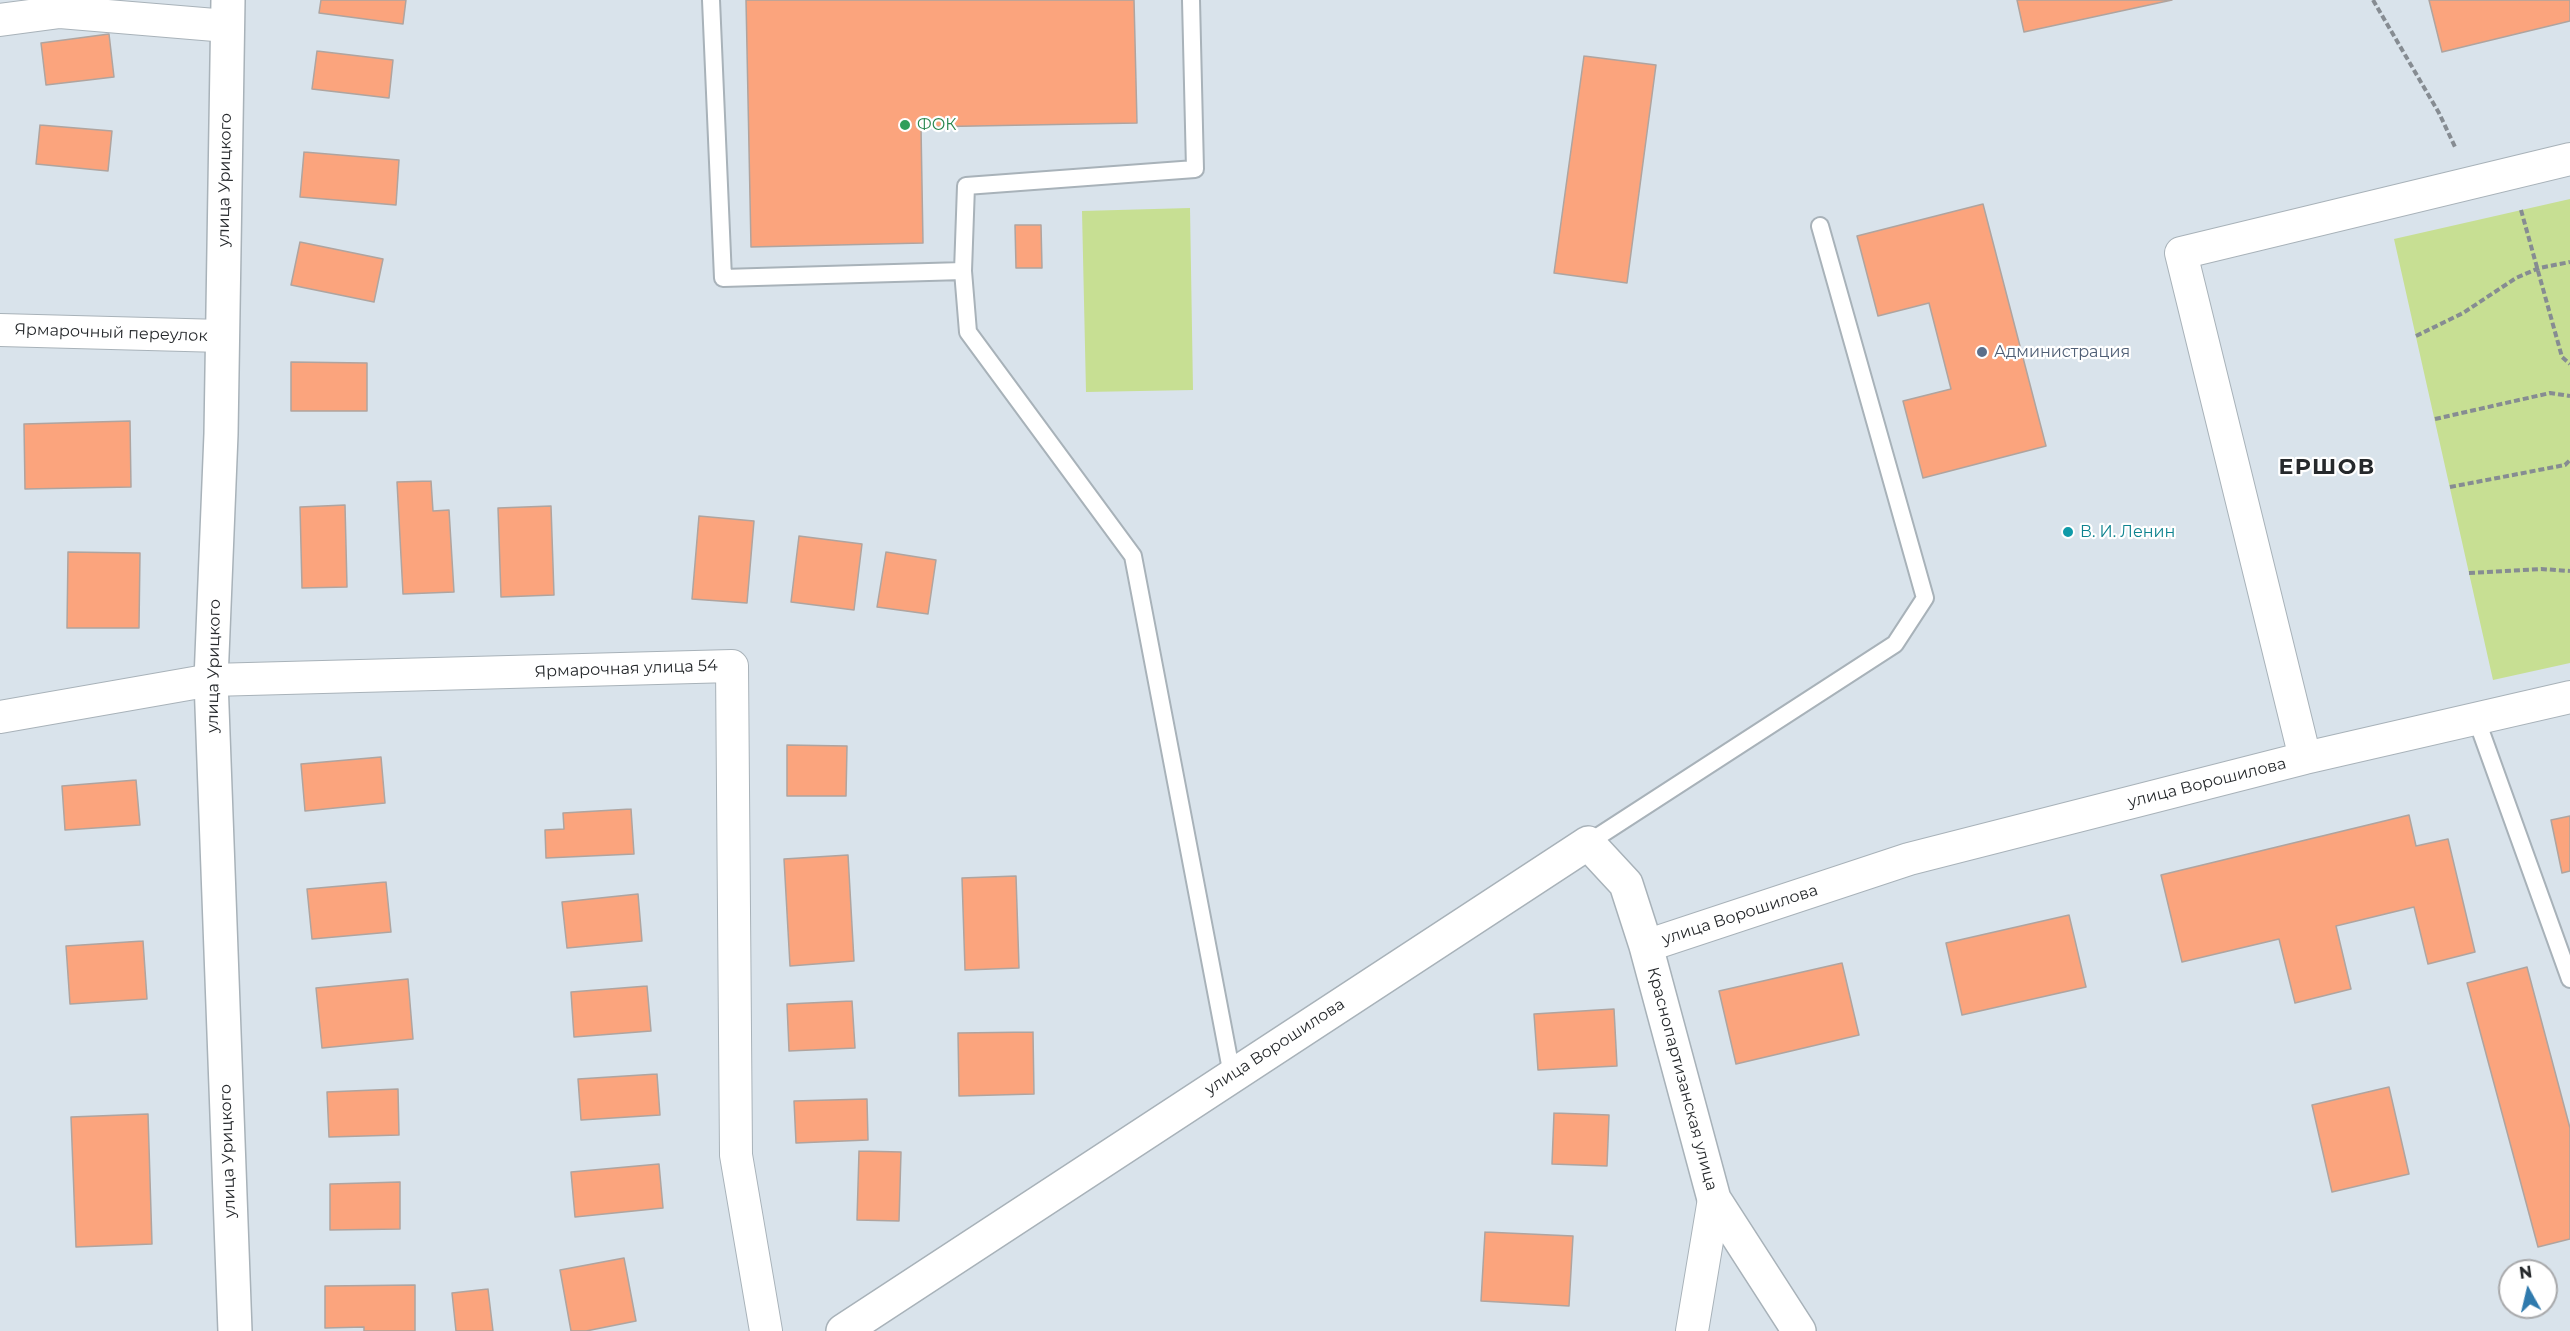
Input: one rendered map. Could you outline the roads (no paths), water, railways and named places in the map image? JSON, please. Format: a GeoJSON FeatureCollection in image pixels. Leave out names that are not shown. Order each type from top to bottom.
{"type":"FeatureCollection","features":[{"type":"Feature","properties":{"kind":"street"},"geometry":{"type":"LineString","coordinates":[[0,20],[60,12],[227,13]]}},
{"type":"Feature","properties":{"kind":"street","name":"улица Урицкого"},"geometry":{"type":"LineString","coordinates":[[227,13],[221,434],[211,680],[235,1331]]}},
{"type":"Feature","properties":{"kind":"street"},"geometry":{"type":"LineString","coordinates":[[2305,758],[2181,253],[2570,159]]}},
{"type":"Feature","properties":{"kind":"street","name":"Ярмарочный переулок"},"geometry":{"type":"LineString","coordinates":[[0,330],[222,336]]}},
{"type":"Feature","properties":{"kind":"street","name":"Ярмарочная улица 54"},"geometry":{"type":"LineString","coordinates":[[0,717],[211,680],[732,666],[736,1155],[766,1331]]}},
{"type":"Feature","properties":{"kind":"street","name":"улица Ворошилова"},"geometry":{"type":"LineString","coordinates":[[843,1331],[1588,843],[1626,884],[1646,946],[1909,859],[2305,758],[2570,697]]}},
{"type":"Feature","properties":{"kind":"street","name":"Краснопартизанская улица"},"geometry":{"type":"LineString","coordinates":[[1646,946],[1714,1199],[1799,1331]]}},
{"type":"Feature","properties":{"kind":"street"},"geometry":{"type":"LineString","coordinates":[[1692,1331],[1714,1199]]}},
{"type":"Feature","properties":{"kind":"lane"},"geometry":{"type":"LineString","coordinates":[[711,0],[723,278],[963,271]]}},
{"type":"Feature","properties":{"kind":"lane"},"geometry":{"type":"LineString","coordinates":[[1191,0],[1195,169],[966,186],[963,271],[968,332],[1133,556],[1232,1075]]}},
{"type":"Feature","properties":{"kind":"lane"},"geometry":{"type":"LineString","coordinates":[[1588,843],[1895,644],[1925,598],[1820,226]]}},
{"type":"Feature","properties":{"kind":"lane"},"geometry":{"type":"LineString","coordinates":[[2476,718],[2570,979]]}},
{"type":"Feature","properties":{"kind":"place","name":"ФОК"},"geometry":{"type":"Point","coordinates":[905,125]}},
{"type":"Feature","properties":{"kind":"place","name":"Администрация"},"geometry":{"type":"Point","coordinates":[1982,352]}},
{"type":"Feature","properties":{"kind":"place","name":"В. И. Ленин"},"geometry":{"type":"Point","coordinates":[2068,532]}},
{"type":"Feature","properties":{"kind":"district","name":"ЕРШОВ"},"geometry":{"type":"Point","coordinates":[2327,468]}}]}
